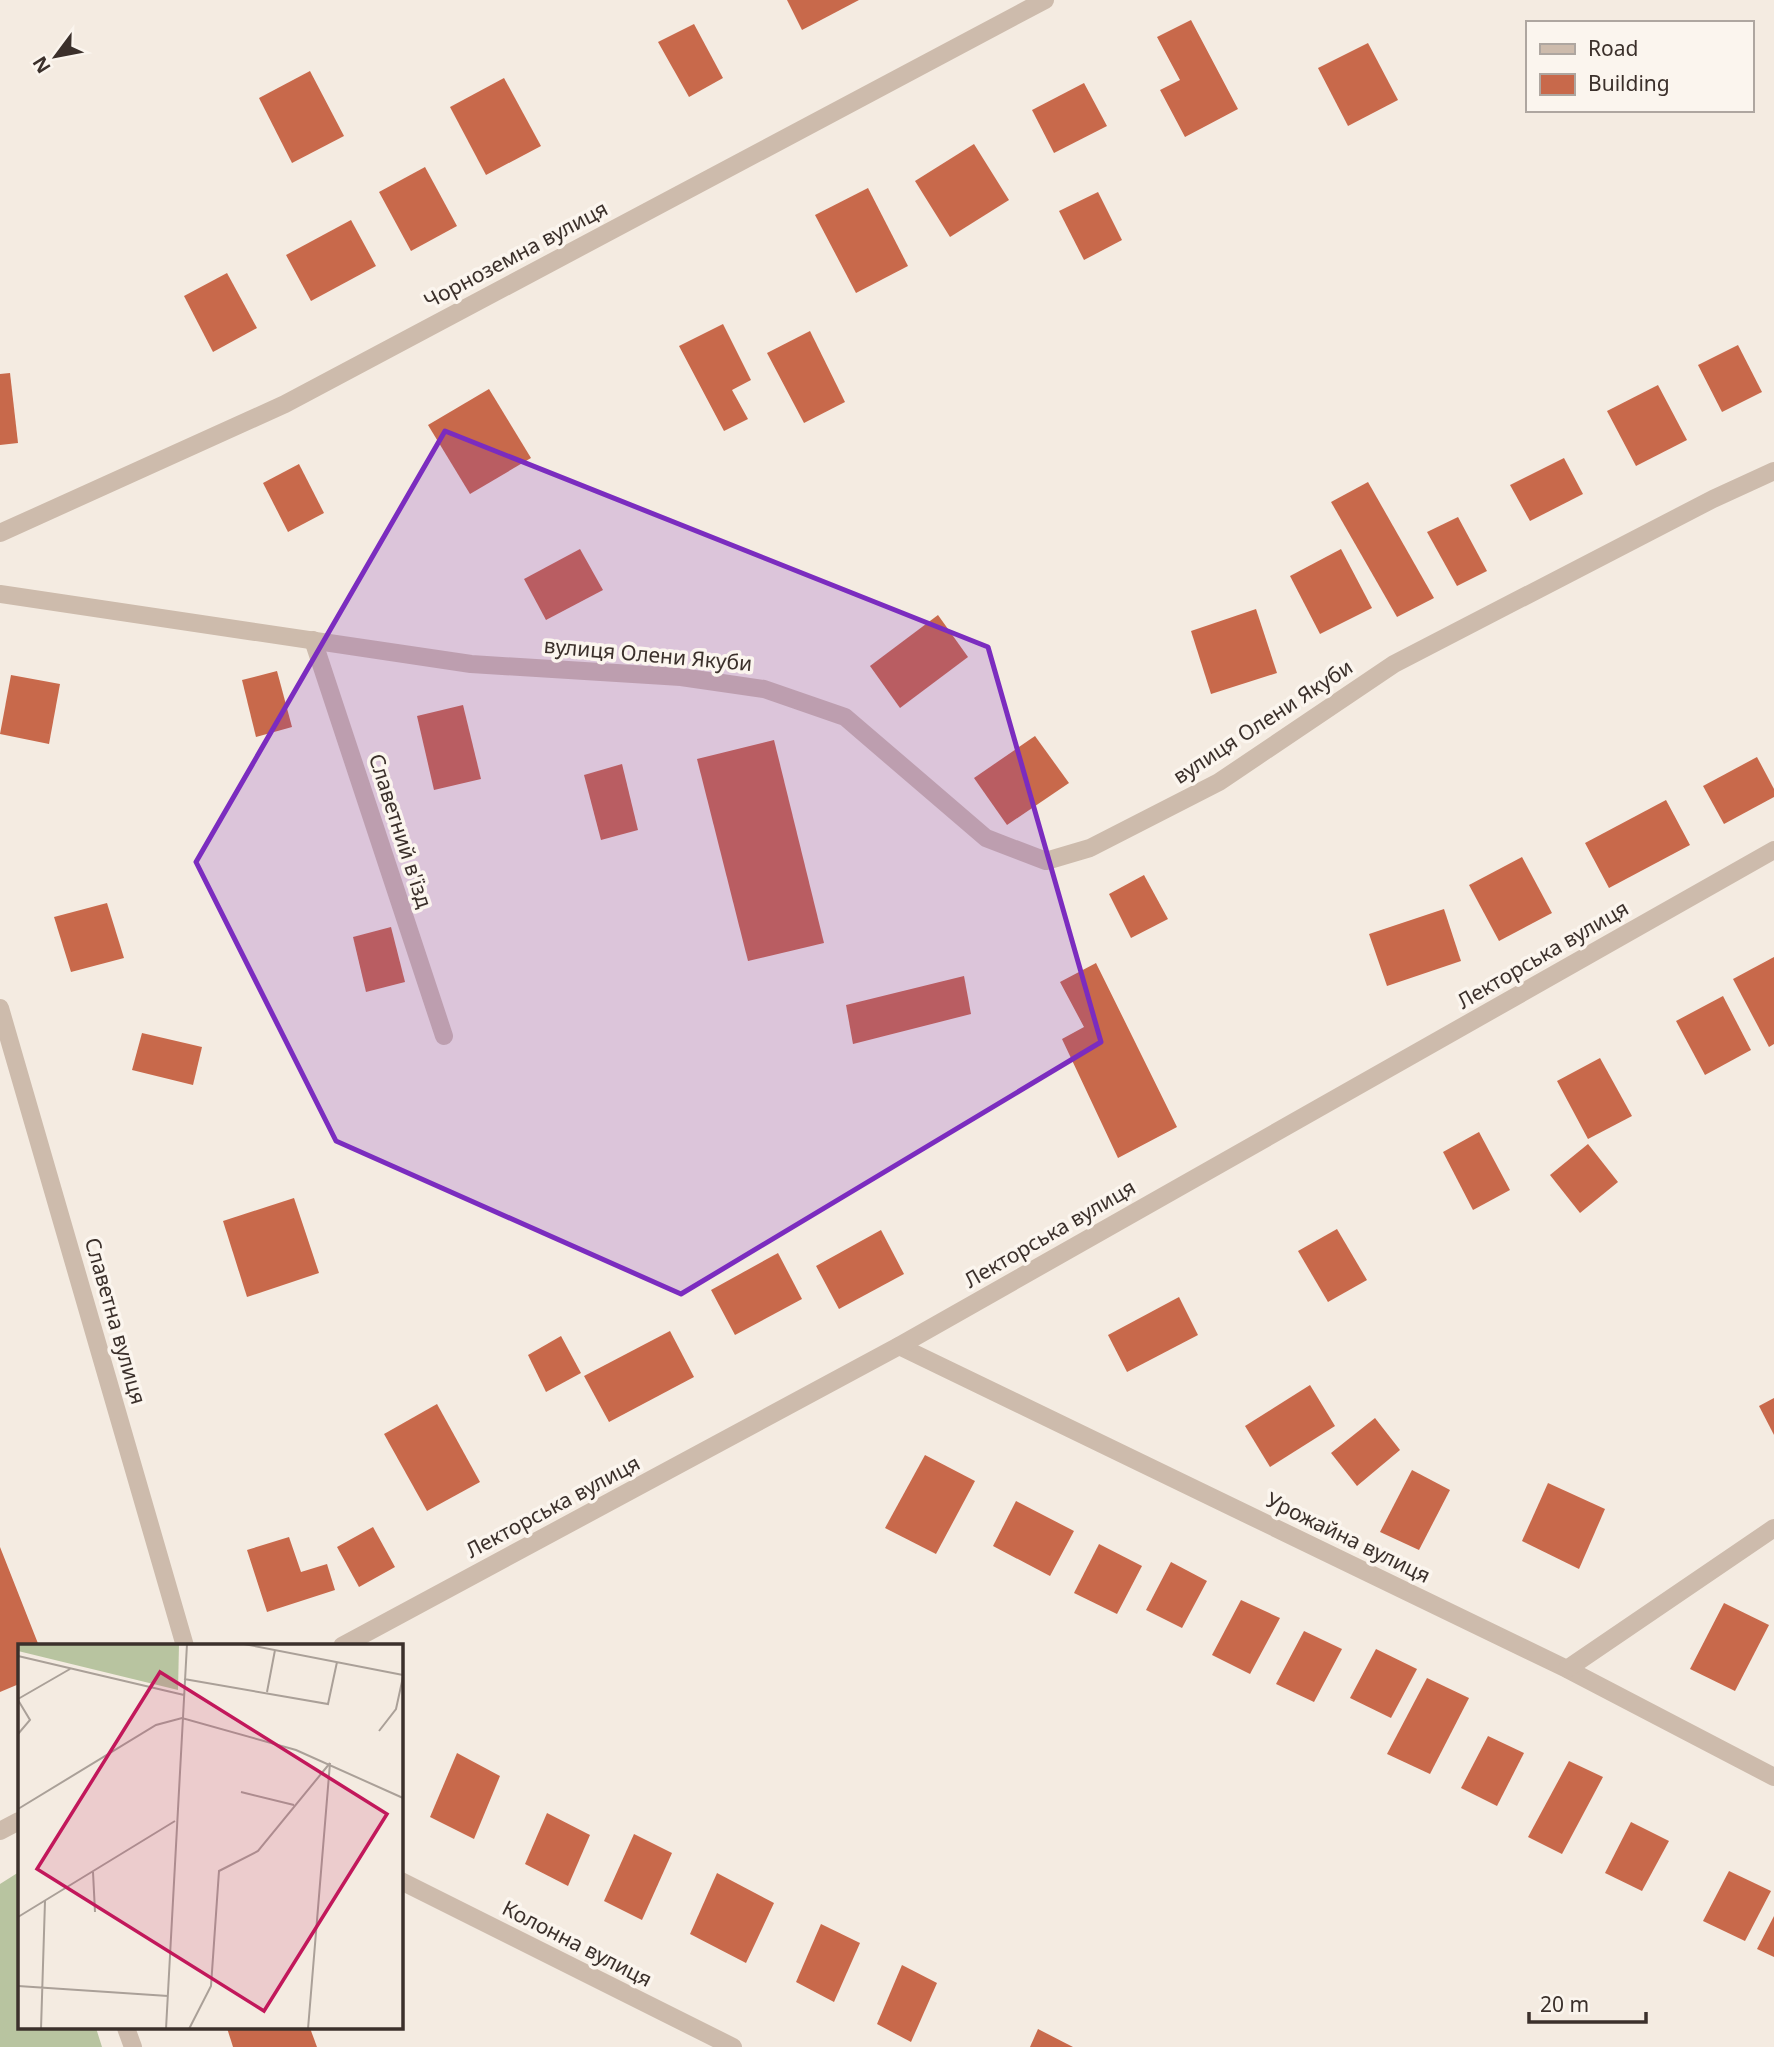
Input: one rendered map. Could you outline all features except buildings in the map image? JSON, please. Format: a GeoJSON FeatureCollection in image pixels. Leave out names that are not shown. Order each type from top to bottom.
{"type":"FeatureCollection","features":[{"type":"Feature","properties":{"kind":"street","name":"Чорноземна вулиця"},"geometry":{"type":"LineString","coordinates":[[0,533],[285,404],[1045,0]]}},
{"type":"Feature","properties":{"kind":"street","name":"вулиця Олени Якуби"},"geometry":{"type":"LineString","coordinates":[[0,594],[471,664],[681,677],[764,689],[845,717],[986,838],[1046,861],[1090,848],[1219,782],[1394,664],[1713,499],[1774,471]]}},
{"type":"Feature","properties":{"kind":"street","name":"Славетний в'їзд"},"geometry":{"type":"LineString","coordinates":[[313,640],[444,1036]]}},
{"type":"Feature","properties":{"kind":"street","name":"Лекторська вулиця"},"geometry":{"type":"LineString","coordinates":[[346,1644],[899,1346],[1774,850]]}},
{"type":"Feature","properties":{"kind":"street","name":"Славетна вулиця"},"geometry":{"type":"LineString","coordinates":[[0,1008],[184,1644]]}},
{"type":"Feature","properties":{"kind":"street","name":"Урожайна вулиця"},"geometry":{"type":"LineString","coordinates":[[899,1346],[1567,1669],[1774,1777]]}},
{"type":"Feature","properties":{"kind":"street"},"geometry":{"type":"LineString","coordinates":[[1567,1669],[1774,1528]]}},
{"type":"Feature","properties":{"kind":"street"},"geometry":{"type":"LineString","coordinates":[[0,1831],[18,1822]]}},
{"type":"Feature","properties":{"kind":"street","name":"Колонна вулиця"},"geometry":{"type":"LineString","coordinates":[[402,1882],[733,2047]]}},
{"type":"Feature","properties":{"kind":"street"},"geometry":{"type":"LineString","coordinates":[[127,2030],[133,2047]]}},
{"type":"Feature","properties":{"kind":"highlighted area"},"geometry":{"type":"Polygon","coordinates":[[[445,431],[988,647],[1101,1042],[681,1294],[336,1141],[196,862],[445,431]]]}},
{"type":"Feature","properties":{"kind":"green space"},"geometry":{"type":"Polygon","coordinates":[[[18,1873],[18,2030],[97,2030],[102,2047],[0,2047],[0,1884],[18,1873]]]}}]}
